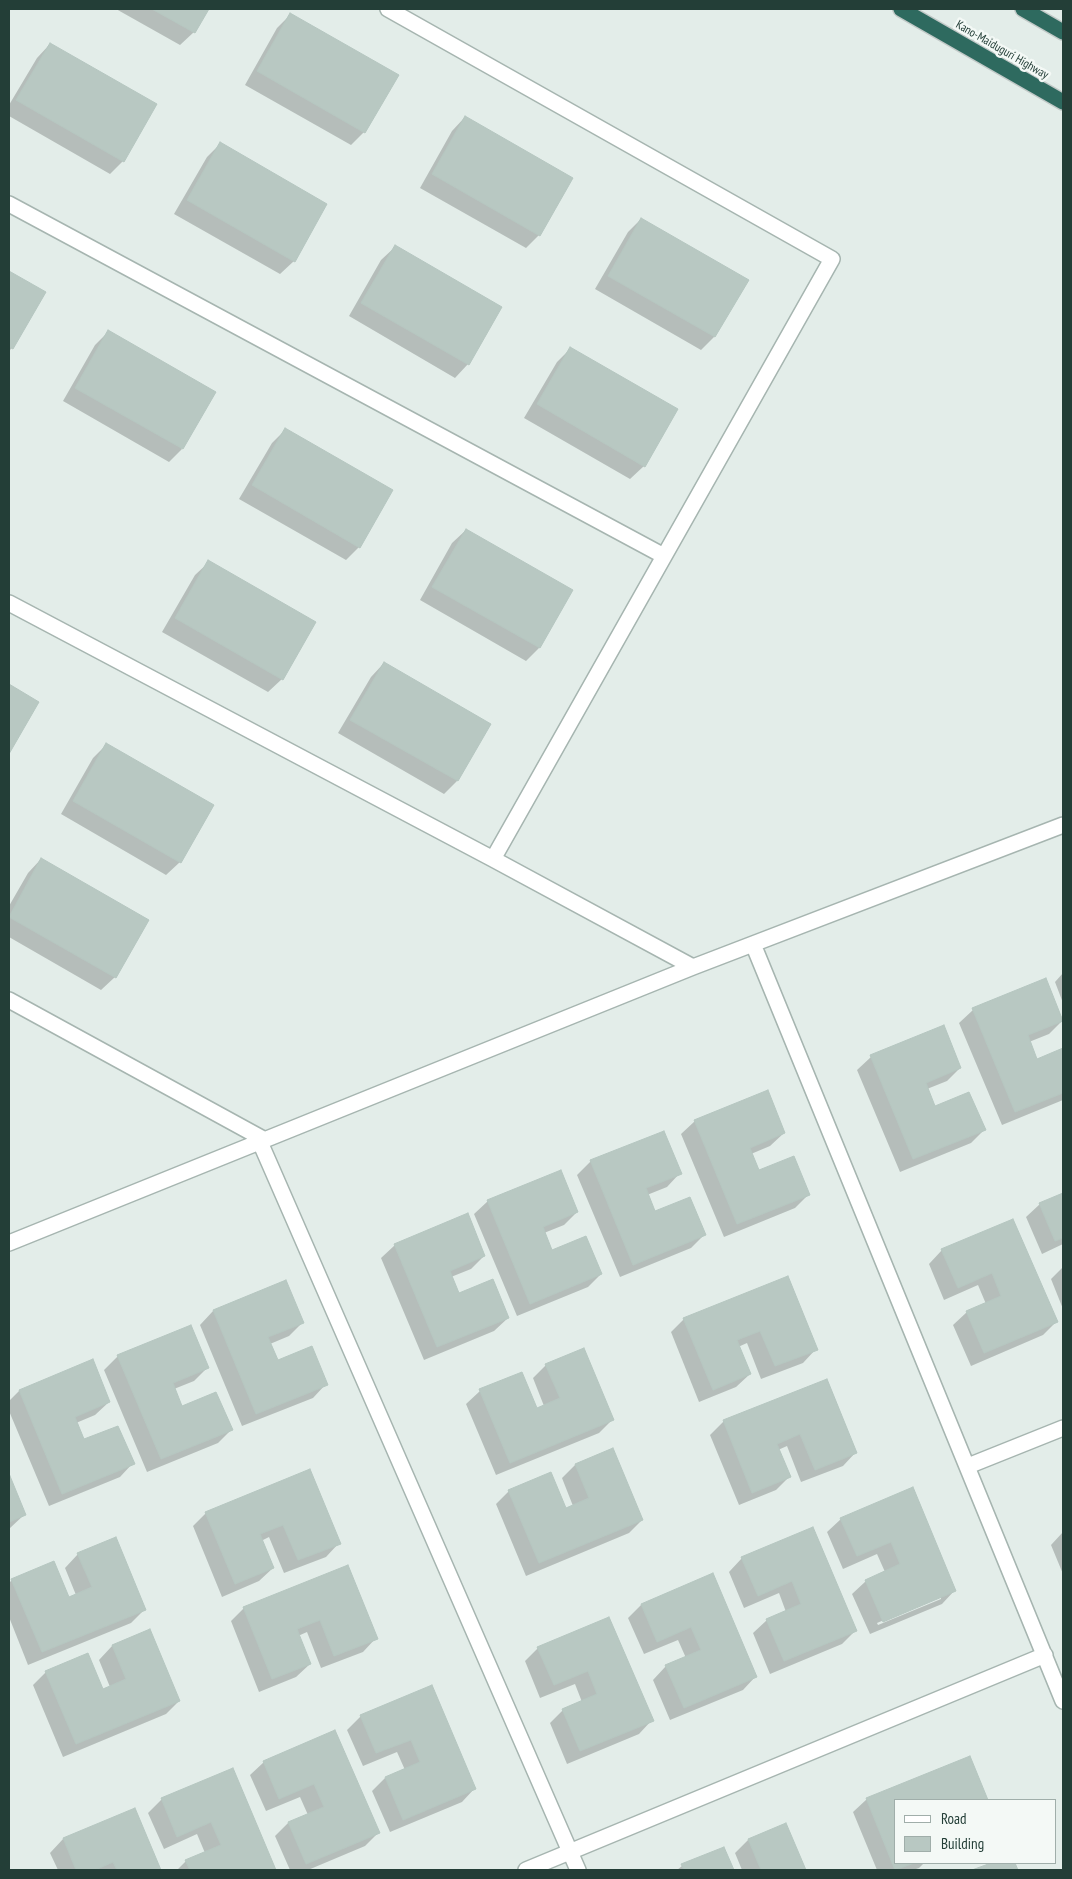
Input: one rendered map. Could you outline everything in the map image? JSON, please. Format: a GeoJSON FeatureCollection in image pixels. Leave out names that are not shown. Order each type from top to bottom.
{"type":"FeatureCollection","features":[{"type":"Feature","properties":{"kind":"highway","name":"Kano-Maiduguri Highway"},"geometry":{"type":"LineString","coordinates":[[900,9],[1063,102]]}},
{"type":"Feature","properties":{"kind":"highway"},"geometry":{"type":"LineString","coordinates":[[1023,9],[1063,32]]}},
{"type":"Feature","properties":{"kind":"street"},"geometry":{"type":"LineString","coordinates":[[388,9],[832,259],[493,859]]}},
{"type":"Feature","properties":{"kind":"street"},"geometry":{"type":"LineString","coordinates":[[9,204],[664,556]]}},
{"type":"Feature","properties":{"kind":"street"},"geometry":{"type":"LineString","coordinates":[[9,603],[693,967]]}},
{"type":"Feature","properties":{"kind":"street"},"geometry":{"type":"LineString","coordinates":[[9,1244],[693,967],[1063,825]]}},
{"type":"Feature","properties":{"kind":"street"},"geometry":{"type":"LineString","coordinates":[[753,944],[1063,1701]]}},
{"type":"Feature","properties":{"kind":"street"},"geometry":{"type":"LineString","coordinates":[[9,1000],[262,1141],[578,1870]]}},
{"type":"Feature","properties":{"kind":"street"},"geometry":{"type":"LineString","coordinates":[[968,1466],[1063,1428]]}},
{"type":"Feature","properties":{"kind":"street"},"geometry":{"type":"LineString","coordinates":[[526,1870],[1045,1655]]}},
{"type":"Feature","properties":{"kind":"building"},"geometry":{"type":"Polygon","coordinates":[[[152,9],[209,9],[195,33],[152,9]]]}},
{"type":"Feature","properties":{"kind":"building"},"geometry":{"type":"Polygon","coordinates":[[[290,13],[399,75],[365,133],[257,71],[290,13]]]}},
{"type":"Feature","properties":{"kind":"building"},"geometry":{"type":"Polygon","coordinates":[[[50,43],[157,104],[124,162],[16,100],[50,43]]]}},
{"type":"Feature","properties":{"kind":"building"},"geometry":{"type":"Polygon","coordinates":[[[465,116],[573,178],[540,236],[432,174],[465,116]]]}},
{"type":"Feature","properties":{"kind":"building"},"geometry":{"type":"Polygon","coordinates":[[[220,142],[327,204],[295,262],[187,200],[220,142]]]}},
{"type":"Feature","properties":{"kind":"building"},"geometry":{"type":"Polygon","coordinates":[[[641,218],[749,280],[715,337],[608,276],[641,218]]]}},
{"type":"Feature","properties":{"kind":"building"},"geometry":{"type":"Polygon","coordinates":[[[395,245],[502,307],[469,365],[361,303],[395,245]]]}},
{"type":"Feature","properties":{"kind":"building"},"geometry":{"type":"Polygon","coordinates":[[[9,271],[46,292],[13,349],[9,347],[9,271]]]}},
{"type":"Feature","properties":{"kind":"building"},"geometry":{"type":"Polygon","coordinates":[[[108,330],[216,392],[183,449],[75,388],[108,330]]]}},
{"type":"Feature","properties":{"kind":"building"},"geometry":{"type":"Polygon","coordinates":[[[570,347],[678,409],[645,467],[537,404],[570,347]]]}},
{"type":"Feature","properties":{"kind":"building"},"geometry":{"type":"Polygon","coordinates":[[[285,428],[393,490],[360,548],[252,485],[285,428]]]}},
{"type":"Feature","properties":{"kind":"building"},"geometry":{"type":"Polygon","coordinates":[[[466,529],[573,590],[540,648],[432,587],[466,529]]]}},
{"type":"Feature","properties":{"kind":"building"},"geometry":{"type":"Polygon","coordinates":[[[208,560],[316,622],[283,680],[175,618],[208,560]]]}},
{"type":"Feature","properties":{"kind":"building"},"geometry":{"type":"Polygon","coordinates":[[[384,662],[491,724],[458,781],[350,720],[384,662]]]}},
{"type":"Feature","properties":{"kind":"building"},"geometry":{"type":"Polygon","coordinates":[[[9,684],[39,702],[9,754],[9,684]]]}},
{"type":"Feature","properties":{"kind":"building"},"geometry":{"type":"Polygon","coordinates":[[[106,743],[214,805],[181,863],[73,801],[106,743]]]}},
{"type":"Feature","properties":{"kind":"building"},"geometry":{"type":"Polygon","coordinates":[[[41,858],[149,920],[116,978],[9,917],[41,858]]]}},
{"type":"Feature","properties":{"kind":"building"},"geometry":{"type":"Polygon","coordinates":[[[1046,978],[1063,1021],[1028,1035],[1037,1059],[1063,1048],[1063,1093],[1015,1112],[972,1008],[1046,978]]]}},
{"type":"Feature","properties":{"kind":"building"},"geometry":{"type":"Polygon","coordinates":[[[944,1025],[961,1068],[926,1083],[935,1106],[969,1092],[986,1130],[913,1159],[870,1055],[944,1025]]]}},
{"type":"Feature","properties":{"kind":"building"},"geometry":{"type":"Polygon","coordinates":[[[768,1090],[785,1133],[750,1148],[759,1170],[794,1156],[810,1195],[737,1224],[694,1120],[768,1090]]]}},
{"type":"Feature","properties":{"kind":"building"},"geometry":{"type":"Polygon","coordinates":[[[664,1131],[682,1174],[646,1188],[655,1211],[690,1197],[706,1235],[633,1265],[590,1160],[664,1131]]]}},
{"type":"Feature","properties":{"kind":"building"},"geometry":{"type":"Polygon","coordinates":[[[561,1170],[578,1212],[543,1227],[552,1250],[586,1236],[602,1274],[530,1304],[487,1200],[561,1170]]]}},
{"type":"Feature","properties":{"kind":"building"},"geometry":{"type":"Polygon","coordinates":[[[1063,1193],[1063,1238],[1055,1241],[1039,1203],[1063,1193]]]}},
{"type":"Feature","properties":{"kind":"building"},"geometry":{"type":"Polygon","coordinates":[[[468,1213],[485,1256],[450,1271],[459,1293],[493,1279],[509,1318],[437,1347],[394,1244],[468,1213]]]}},
{"type":"Feature","properties":{"kind":"building"},"geometry":{"type":"Polygon","coordinates":[[[1013,1219],[1058,1322],[984,1353],[966,1311],[1001,1296],[992,1273],[958,1288],[941,1249],[1013,1219]]]}},
{"type":"Feature","properties":{"kind":"building"},"geometry":{"type":"Polygon","coordinates":[[[788,1276],[818,1350],[775,1366],[760,1331],[737,1340],[751,1374],[713,1390],[683,1318],[788,1276]]]}},
{"type":"Feature","properties":{"kind":"building"},"geometry":{"type":"Polygon","coordinates":[[[286,1280],[304,1323],[268,1337],[278,1360],[312,1346],[328,1385],[256,1414],[213,1310],[286,1280]]]}},
{"type":"Feature","properties":{"kind":"building"},"geometry":{"type":"Polygon","coordinates":[[[191,1325],[209,1368],[173,1383],[182,1406],[216,1392],[233,1430],[161,1459],[117,1355],[191,1325]]]}},
{"type":"Feature","properties":{"kind":"building"},"geometry":{"type":"Polygon","coordinates":[[[584,1348],[614,1420],[510,1463],[479,1389],[522,1372],[537,1408],[560,1398],[545,1364],[584,1348]]]}},
{"type":"Feature","properties":{"kind":"building"},"geometry":{"type":"Polygon","coordinates":[[[93,1359],[110,1402],[75,1417],[84,1439],[118,1426],[135,1464],[62,1494],[19,1390],[93,1359]]]}},
{"type":"Feature","properties":{"kind":"building"},"geometry":{"type":"Polygon","coordinates":[[[827,1379],[857,1453],[815,1470],[800,1434],[777,1444],[791,1477],[752,1493],[723,1420],[827,1379]]]}},
{"type":"Feature","properties":{"kind":"building"},"geometry":{"type":"Polygon","coordinates":[[[613,1448],[643,1520],[539,1563],[508,1490],[551,1472],[566,1508],[589,1498],[575,1464],[613,1448]]]}},
{"type":"Feature","properties":{"kind":"building"},"geometry":{"type":"Polygon","coordinates":[[[310,1469],[341,1544],[298,1560],[283,1525],[260,1534],[274,1568],[235,1584],[205,1512],[310,1469]]]}},
{"type":"Feature","properties":{"kind":"building"},"geometry":{"type":"Polygon","coordinates":[[[9,1477],[26,1515],[9,1522],[9,1477]]]}},
{"type":"Feature","properties":{"kind":"building"},"geometry":{"type":"Polygon","coordinates":[[[913,1487],[956,1591],[883,1622],[865,1580],[900,1564],[891,1542],[857,1556],[840,1518],[913,1487]]]}},
{"type":"Feature","properties":{"kind":"building"},"geometry":{"type":"Polygon","coordinates":[[[813,1527],[857,1631],[784,1661],[766,1619],[801,1604],[792,1581],[758,1596],[741,1557],[813,1527]]]}},
{"type":"Feature","properties":{"kind":"building"},"geometry":{"type":"Polygon","coordinates":[[[116,1537],[146,1610],[42,1652],[11,1579],[54,1561],[69,1597],[92,1587],[77,1553],[116,1537]]]}},
{"type":"Feature","properties":{"kind":"building"},"geometry":{"type":"Polygon","coordinates":[[[348,1565],[378,1639],[334,1656],[320,1620],[297,1629],[311,1664],[272,1679],[243,1607],[348,1565]]]}},
{"type":"Feature","properties":{"kind":"building"},"geometry":{"type":"Polygon","coordinates":[[[713,1573],[757,1677],[684,1708],[665,1665],[701,1650],[691,1627],[657,1642],[641,1604],[713,1573]]]}},
{"type":"Feature","properties":{"kind":"building"},"geometry":{"type":"Polygon","coordinates":[[[609,1617],[654,1721],[580,1751],[562,1709],[597,1694],[588,1671],[554,1685],[537,1647],[609,1617]]]}},
{"type":"Feature","properties":{"kind":"building"},"geometry":{"type":"Polygon","coordinates":[[[150,1629],[180,1701],[76,1744],[45,1671],[88,1653],[103,1689],[126,1679],[112,1645],[150,1629]]]}},
{"type":"Feature","properties":{"kind":"building"},"geometry":{"type":"Polygon","coordinates":[[[432,1685],[476,1789],[403,1820],[385,1777],[420,1762],[411,1740],[376,1753],[360,1715],[432,1685]]]}},
{"type":"Feature","properties":{"kind":"building"},"geometry":{"type":"Polygon","coordinates":[[[335,1730],[380,1833],[306,1864],[288,1822],[324,1807],[314,1784],[279,1799],[263,1761],[335,1730]]]}},
{"type":"Feature","properties":{"kind":"building"},"geometry":{"type":"Polygon","coordinates":[[[970,1756],[988,1799],[894,1799],[894,1864],[911,1864],[895,1870],[866,1798],[970,1756]]]}},
{"type":"Feature","properties":{"kind":"building"},"geometry":{"type":"Polygon","coordinates":[[[233,1768],[276,1870],[190,1870],[185,1860],[221,1845],[211,1822],[177,1837],[161,1798],[233,1768]]]}},
{"type":"Feature","properties":{"kind":"building"},"geometry":{"type":"Polygon","coordinates":[[[135,1808],[161,1870],[117,1870],[113,1862],[95,1870],[76,1870],[63,1838],[135,1808]]]}},
{"type":"Feature","properties":{"kind":"building"},"geometry":{"type":"Polygon","coordinates":[[[786,1823],[806,1870],[761,1870],[748,1839],[786,1823]]]}},
{"type":"Feature","properties":{"kind":"building"},"geometry":{"type":"Polygon","coordinates":[[[724,1847],[734,1870],[684,1870],[681,1864],[724,1847]]]}},
{"type":"Feature","properties":{"kind":"building"},"geometry":{"type":"Polygon","coordinates":[[[988,1864],[1015,1864],[1018,1870],[972,1870],[988,1864]]]}}]}
